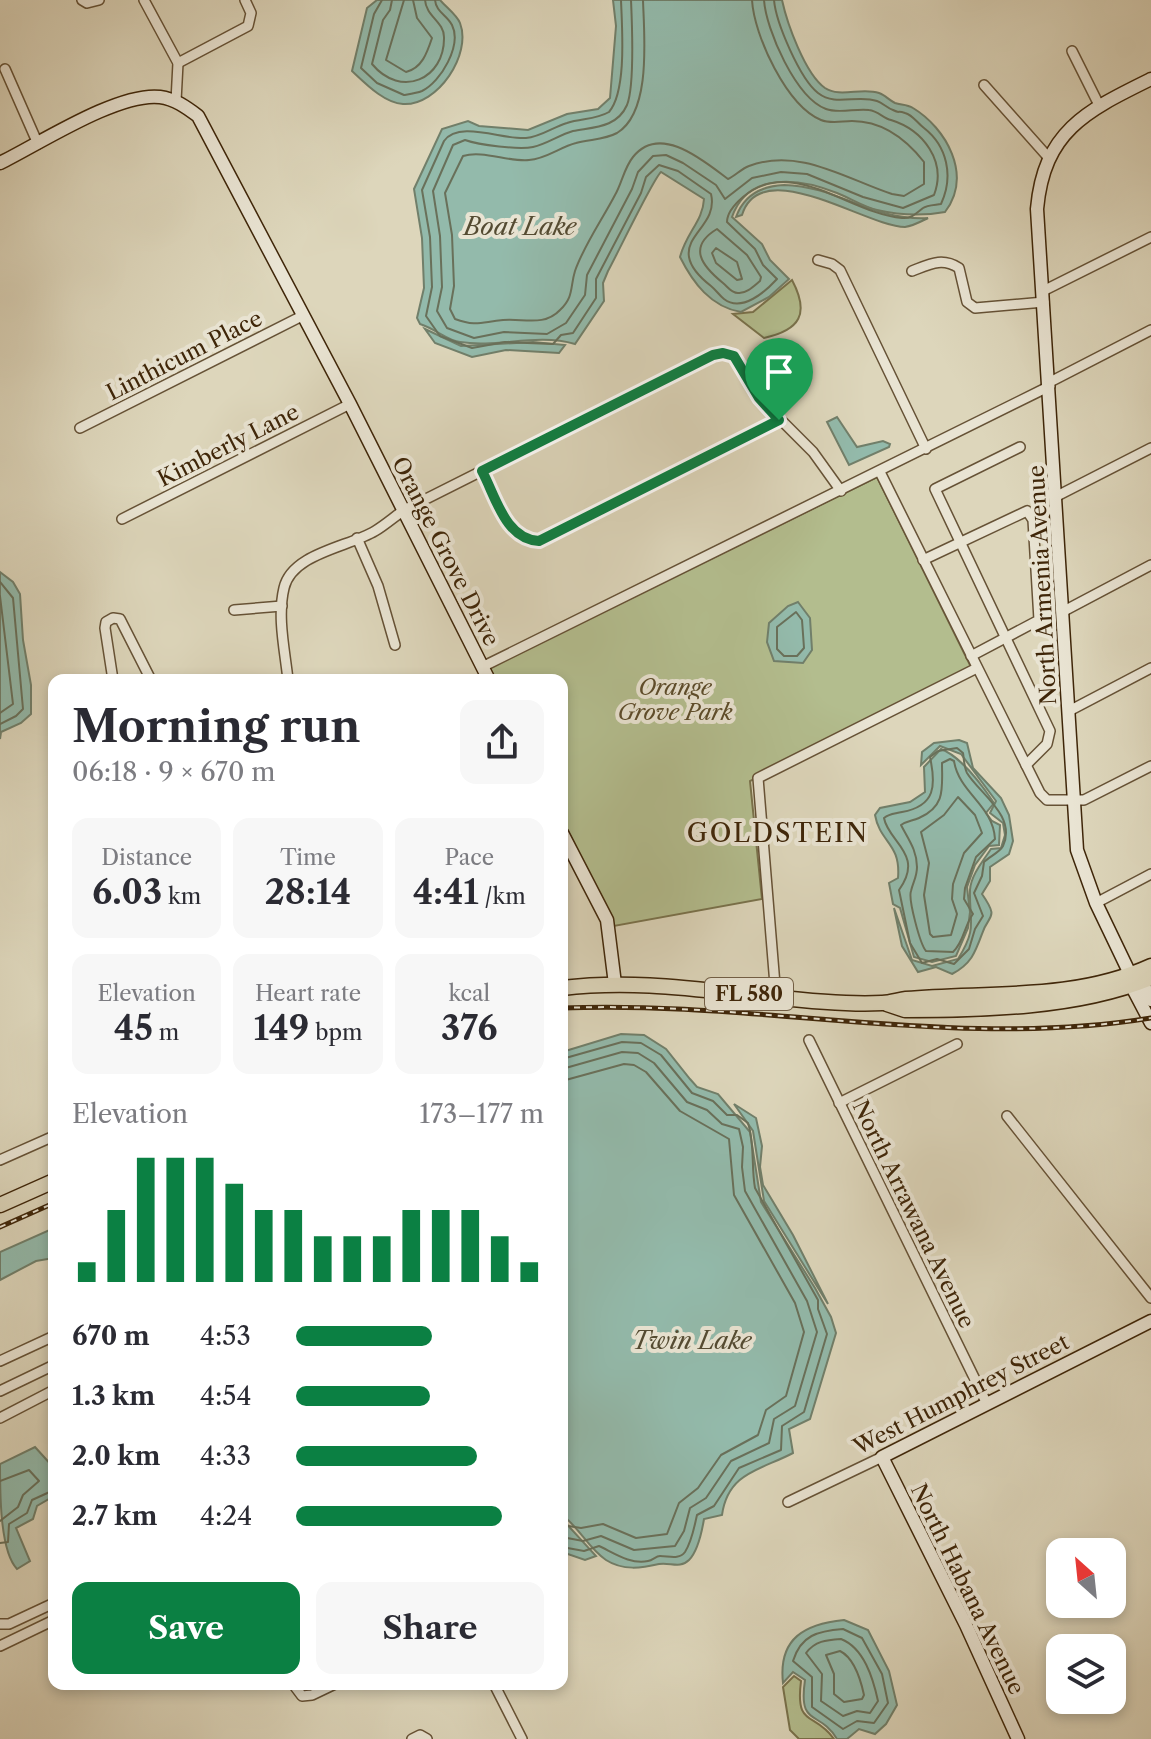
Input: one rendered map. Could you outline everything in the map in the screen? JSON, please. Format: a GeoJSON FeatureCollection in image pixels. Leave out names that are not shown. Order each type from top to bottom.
{"type":"FeatureCollection","features":[{"type":"Feature","properties":{"kind":"main road","name":"FL 580"},"geometry":{"type":"LineString","coordinates":[[568,988],[615,984],[694,987],[776,997],[883,1003],[906,999],[1004,996],[1139,980],[1151,966]]}},
{"type":"Feature","properties":{"kind":"main road"},"geometry":{"type":"LineString","coordinates":[[0,1205],[48,1184]]}},
{"type":"Feature","properties":{"kind":"street"},"geometry":{"type":"LineString","coordinates":[[82,0],[87,3],[99,0]]}},
{"type":"Feature","properties":{"kind":"street"},"geometry":{"type":"LineString","coordinates":[[0,163],[116,104],[159,97],[176,101],[178,63],[144,0]]}},
{"type":"Feature","properties":{"kind":"street"},"geometry":{"type":"LineString","coordinates":[[178,63],[248,26],[251,13],[245,0]]}},
{"type":"Feature","properties":{"kind":"street"},"geometry":{"type":"LineString","coordinates":[[1072,51],[1099,105]]}},
{"type":"Feature","properties":{"kind":"street"},"geometry":{"type":"LineString","coordinates":[[5,69],[38,144]]}},
{"type":"Feature","properties":{"kind":"street","name":"North Armenia Avenue"},"geometry":{"type":"LineString","coordinates":[[1151,79],[1099,105],[1060,137],[1048,157],[1039,182],[1037,209],[1074,800],[1081,867],[1096,903],[1151,1000]]}},
{"type":"Feature","properties":{"kind":"street"},"geometry":{"type":"LineString","coordinates":[[984,85],[1048,157]]}},
{"type":"Feature","properties":{"kind":"street","name":"Orange Grove Drive"},"geometry":{"type":"LineString","coordinates":[[176,101],[198,116],[208,131],[482,667],[926,449],[1151,330]]}},
{"type":"Feature","properties":{"kind":"street"},"geometry":{"type":"LineString","coordinates":[[912,271],[934,262],[948,261],[959,268],[967,302],[975,308],[1044,296],[1151,237]]}},
{"type":"Feature","properties":{"kind":"street"},"geometry":{"type":"LineString","coordinates":[[818,260],[840,270],[926,449]]}},
{"type":"Feature","properties":{"kind":"street","name":"Linthicum Place"},"geometry":{"type":"LineString","coordinates":[[80,428],[304,315]]}},
{"type":"Feature","properties":{"kind":"street"},"geometry":{"type":"LineString","coordinates":[[288,674],[282,606],[285,584],[297,567],[345,542],[373,532],[404,510],[713,355],[723,353],[734,356],[759,398],[813,452],[841,491]]}},
{"type":"Feature","properties":{"kind":"street","name":"Kimberly Lane"},"geometry":{"type":"LineString","coordinates":[[122,519],[350,404]]}},
{"type":"Feature","properties":{"kind":"street"},"geometry":{"type":"LineString","coordinates":[[482,471],[514,533],[525,540],[539,541],[779,420]]}},
{"type":"Feature","properties":{"kind":"street"},"geometry":{"type":"LineString","coordinates":[[1020,447],[935,489],[1050,731],[1047,744],[1026,765]]}},
{"type":"Feature","properties":{"kind":"street"},"geometry":{"type":"LineString","coordinates":[[1057,496],[1151,448]]}},
{"type":"Feature","properties":{"kind":"street"},"geometry":{"type":"LineString","coordinates":[[880,472],[1040,793],[1047,800],[1084,800],[1151,766]]}},
{"type":"Feature","properties":{"kind":"street"},"geometry":{"type":"LineString","coordinates":[[923,560],[1027,511],[1033,520],[1039,620],[971,656]]}},
{"type":"Feature","properties":{"kind":"street"},"geometry":{"type":"LineString","coordinates":[[357,538],[378,586],[395,645]]}},
{"type":"Feature","properties":{"kind":"street"},"geometry":{"type":"LineString","coordinates":[[1064,611],[1151,565]]}},
{"type":"Feature","properties":{"kind":"street"},"geometry":{"type":"LineString","coordinates":[[234,610],[282,606]]}},
{"type":"Feature","properties":{"kind":"street"},"geometry":{"type":"LineString","coordinates":[[112,674],[105,628],[106,622],[113,618],[120,619],[148,674]]}},
{"type":"Feature","properties":{"kind":"street"},"geometry":{"type":"LineString","coordinates":[[482,667],[486,674]]}},
{"type":"Feature","properties":{"kind":"street"},"geometry":{"type":"LineString","coordinates":[[776,997],[758,778],[977,668]]}},
{"type":"Feature","properties":{"kind":"street"},"geometry":{"type":"LineString","coordinates":[[1069,711],[1151,668]]}},
{"type":"Feature","properties":{"kind":"street"},"geometry":{"type":"LineString","coordinates":[[568,845],[607,920],[612,939],[615,984]]}},
{"type":"Feature","properties":{"kind":"street"},"geometry":{"type":"LineString","coordinates":[[1096,903],[1151,874]]}},
{"type":"Feature","properties":{"kind":"street","name":"North Armenia Avenue"},"geometry":{"type":"LineString","coordinates":[[1139,980],[1151,1023]]}},
{"type":"Feature","properties":{"kind":"street","name":"North Arrawana Avenue"},"geometry":{"type":"LineString","coordinates":[[809,1040],[987,1404]]}},
{"type":"Feature","properties":{"kind":"street"},"geometry":{"type":"LineString","coordinates":[[839,1103],[957,1044]]}},
{"type":"Feature","properties":{"kind":"street"},"geometry":{"type":"LineString","coordinates":[[1007,1116],[1151,1298]]}},
{"type":"Feature","properties":{"kind":"street"},"geometry":{"type":"LineString","coordinates":[[0,1160],[48,1139]]}},
{"type":"Feature","properties":{"kind":"street","name":"West Humphrey Street"},"geometry":{"type":"LineString","coordinates":[[788,1502],[1151,1321]]}},
{"type":"Feature","properties":{"kind":"street"},"geometry":{"type":"LineString","coordinates":[[0,1361],[48,1342]]}},
{"type":"Feature","properties":{"kind":"street"},"geometry":{"type":"LineString","coordinates":[[0,1391],[48,1368]]}},
{"type":"Feature","properties":{"kind":"street"},"geometry":{"type":"LineString","coordinates":[[0,1418],[48,1393]]}},
{"type":"Feature","properties":{"kind":"street","name":"North Habana Avenue"},"geometry":{"type":"LineString","coordinates":[[882,1457],[966,1625],[1018,1739]]}},
{"type":"Feature","properties":{"kind":"street"},"geometry":{"type":"LineString","coordinates":[[0,1624],[9,1624],[48,1606]]}},
{"type":"Feature","properties":{"kind":"street"},"geometry":{"type":"LineString","coordinates":[[0,1646],[48,1623]]}},
{"type":"Feature","properties":{"kind":"street"},"geometry":{"type":"LineString","coordinates":[[298,1690],[302,1696],[322,1690]]}},
{"type":"Feature","properties":{"kind":"street"},"geometry":{"type":"LineString","coordinates":[[497,1690],[522,1739]]}},
{"type":"Feature","properties":{"kind":"street"},"geometry":{"type":"LineString","coordinates":[[412,1739],[420,1735],[427,1739]]}},
{"type":"Feature","properties":{"kind":"green space"},"geometry":{"type":"Polygon","coordinates":[[[792,280],[801,311],[798,319],[786,330],[764,338],[733,314],[753,312],[792,280]]]}},
{"type":"Feature","properties":{"kind":"green space","name":"Orange Grove Park"},"geometry":{"type":"Polygon","coordinates":[[[877,477],[971,667],[750,781],[762,899],[614,926],[568,831],[568,674],[492,674],[489,668],[877,477]]]}},
{"type":"Feature","properties":{"kind":"green space"},"geometry":{"type":"Polygon","coordinates":[[[794,1676],[801,1681],[804,1713],[834,1739],[799,1739],[790,1730],[783,1687],[794,1676]]]}},
{"type":"Feature","properties":{"kind":"water"},"geometry":{"type":"Polygon","coordinates":[[[377,0],[440,0],[460,23],[461,49],[456,63],[440,87],[428,97],[416,102],[396,103],[375,92],[352,71],[367,8],[377,0]]]}},
{"type":"Feature","properties":{"kind":"water","name":"Boat Lake"},"geometry":{"type":"Polygon","coordinates":[[[613,0],[782,0],[804,60],[825,88],[837,92],[879,93],[895,103],[913,108],[936,127],[952,154],[956,168],[953,198],[945,212],[894,213],[872,209],[807,184],[777,182],[762,185],[740,202],[732,217],[762,244],[770,260],[789,279],[769,297],[741,312],[712,299],[697,285],[685,267],[680,257],[701,214],[704,199],[661,172],[608,271],[603,283],[604,301],[575,344],[546,340],[460,342],[420,324],[417,318],[424,288],[422,238],[414,189],[442,129],[468,121],[479,126],[528,130],[567,114],[598,109],[610,98],[616,26],[613,0]]]}},
{"type":"Feature","properties":{"kind":"water"},"geometry":{"type":"Polygon","coordinates":[[[784,185],[821,191],[889,214],[928,218],[905,227],[888,224],[816,198],[770,191],[753,198],[742,215],[736,217],[754,193],[784,185]]]}},
{"type":"Feature","properties":{"kind":"water"},"geometry":{"type":"Polygon","coordinates":[[[425,329],[461,346],[533,342],[565,345],[559,353],[506,350],[472,357],[435,343],[425,329]]]}},
{"type":"Feature","properties":{"kind":"water"},"geometry":{"type":"Polygon","coordinates":[[[837,417],[857,447],[883,441],[890,444],[889,447],[849,465],[827,422],[837,417]]]}},
{"type":"Feature","properties":{"kind":"water"},"geometry":{"type":"Polygon","coordinates":[[[0,572],[13,582],[20,594],[23,640],[31,685],[31,714],[21,723],[1,732],[0,739],[0,572]]]}},
{"type":"Feature","properties":{"kind":"water"},"geometry":{"type":"Polygon","coordinates":[[[798,602],[810,618],[812,650],[803,663],[774,661],[767,642],[769,623],[788,606],[798,602]]]}},
{"type":"Feature","properties":{"kind":"water"},"geometry":{"type":"Polygon","coordinates":[[[959,740],[967,743],[973,768],[1001,798],[1009,815],[1013,841],[1009,854],[990,867],[990,881],[982,894],[991,916],[972,957],[952,974],[936,967],[918,972],[902,946],[894,908],[912,960],[932,966],[958,959],[970,932],[973,879],[991,849],[1001,848],[1005,835],[1003,823],[990,813],[996,801],[961,754],[940,746],[921,765],[922,752],[934,743],[959,740]]]}},
{"type":"Feature","properties":{"kind":"water"},"geometry":{"type":"Polygon","coordinates":[[[941,749],[963,764],[983,788],[994,803],[986,813],[1000,825],[999,845],[989,846],[975,865],[967,887],[968,928],[956,956],[932,962],[914,957],[900,908],[893,904],[889,883],[898,878],[898,866],[875,815],[880,808],[910,802],[925,792],[924,767],[941,749]]]}},
{"type":"Feature","properties":{"kind":"water","name":"Twin Lake"},"geometry":{"type":"Polygon","coordinates":[[[621,1034],[644,1035],[666,1049],[697,1087],[718,1094],[750,1132],[761,1202],[815,1288],[836,1333],[810,1419],[789,1429],[793,1453],[739,1481],[725,1501],[722,1515],[704,1519],[695,1551],[686,1563],[678,1565],[619,1566],[600,1555],[568,1520],[568,1050],[621,1034]]]}},
{"type":"Feature","properties":{"kind":"water"},"geometry":{"type":"Polygon","coordinates":[[[734,1104],[756,1118],[762,1146],[760,1167],[763,1185],[828,1304],[764,1201],[753,1131],[734,1104]]]}},
{"type":"Feature","properties":{"kind":"water"},"geometry":{"type":"Polygon","coordinates":[[[48,1231],[48,1259],[36,1261],[0,1280],[0,1252],[48,1231]]]}},
{"type":"Feature","properties":{"kind":"water"},"geometry":{"type":"Polygon","coordinates":[[[35,1447],[48,1461],[48,1500],[37,1506],[33,1519],[16,1528],[30,1561],[17,1569],[11,1561],[4,1536],[0,1464],[35,1447]]]}},
{"type":"Feature","properties":{"kind":"water"},"geometry":{"type":"Polygon","coordinates":[[[568,1526],[596,1556],[585,1560],[568,1554],[568,1526]]]}},
{"type":"Feature","properties":{"kind":"water"},"geometry":{"type":"Polygon","coordinates":[[[844,1620],[868,1630],[889,1671],[897,1705],[886,1724],[875,1734],[859,1729],[847,1739],[837,1739],[807,1712],[805,1680],[793,1672],[783,1683],[783,1668],[785,1655],[797,1636],[817,1625],[844,1620]]]}},
{"type":"Feature","properties":{"kind":"railway"},"geometry":{"type":"LineString","coordinates":[[568,1008],[636,1007],[930,1027],[1004,1029],[1077,1026],[1151,1018]]}},
{"type":"Feature","properties":{"kind":"railway"},"geometry":{"type":"LineString","coordinates":[[0,1227],[48,1206]]}},
{"type":"Feature","properties":{"kind":"district","name":"GOLDSTEIN"},"geometry":{"type":"Point","coordinates":[778,833]}},
{"type":"Feature","properties":{"kind":"route"},"geometry":{"type":"LineString","coordinates":[[723,353],[734,356],[759,398],[779,420],[539,541],[525,540],[514,533],[482,471],[713,355],[723,353]]}}]}
